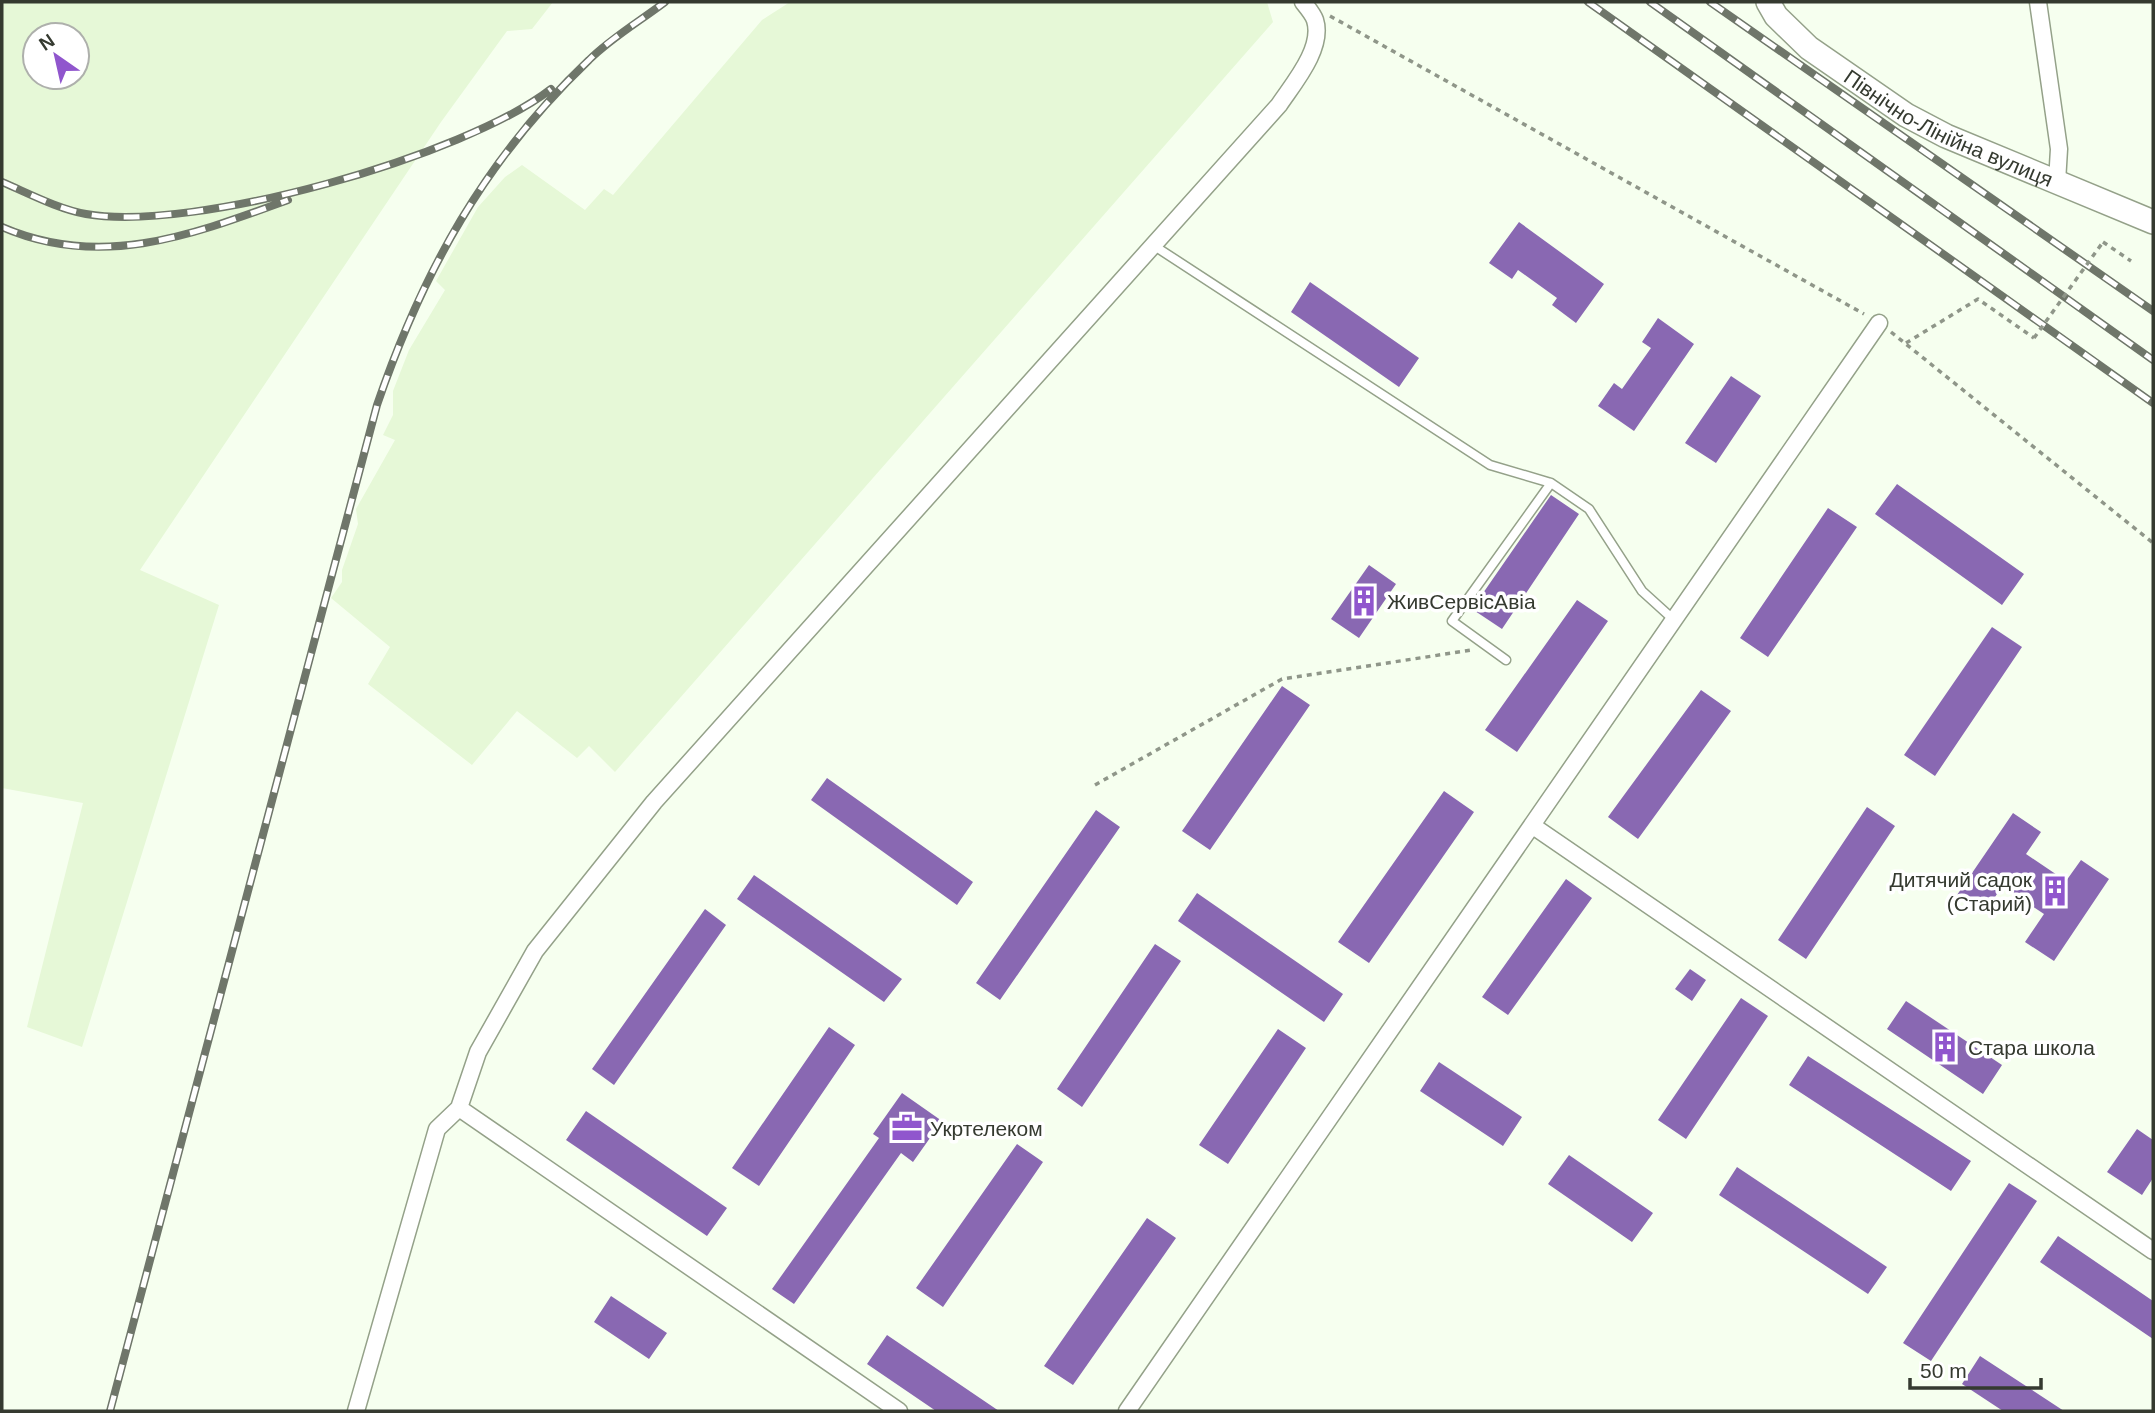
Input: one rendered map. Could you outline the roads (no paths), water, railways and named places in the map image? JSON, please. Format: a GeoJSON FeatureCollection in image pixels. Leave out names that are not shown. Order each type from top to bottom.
{"type":"FeatureCollection","features":[{"type":"Feature","properties":{"kind":"street"},"geometry":{"type":"LineString","coordinates":[[356,1411],[437,1129],[458,1108],[478,1052],[535,951],[654,802],[1279,105],[1300,75],[1314,43],[1316,21],[1303,2]]}},
{"type":"Feature","properties":{"kind":"street","name":"Північно-Лінійна вулиця"},"geometry":{"type":"LineString","coordinates":[[1768,2],[1776,16],[1809,48],[1906,115],[1946,136],[2153,222]]}},
{"type":"Feature","properties":{"kind":"street"},"geometry":{"type":"LineString","coordinates":[[2038,2],[2059,149],[2057,182]]}},
{"type":"Feature","properties":{"kind":"street"},"geometry":{"type":"LineString","coordinates":[[1127,1411],[1879,323]]}},
{"type":"Feature","properties":{"kind":"street"},"geometry":{"type":"LineString","coordinates":[[1533,826],[2153,1251]]}},
{"type":"Feature","properties":{"kind":"street"},"geometry":{"type":"LineString","coordinates":[[458,1108],[899,1411]]}},
{"type":"Feature","properties":{"kind":"lane"},"geometry":{"type":"LineString","coordinates":[[1153,245],[1490,465],[1551,484],[1589,509],[1642,591],[1674,620]]}},
{"type":"Feature","properties":{"kind":"lane"},"geometry":{"type":"LineString","coordinates":[[1506,660],[1452,621],[1551,484]]}},
{"type":"Feature","properties":{"kind":"railway"},"geometry":{"type":"LineString","coordinates":[[110,1411],[377,405],[395,356],[415,308],[461,219],[518,137],[598,52],[665,2]]}},
{"type":"Feature","properties":{"kind":"railway"},"geometry":{"type":"LineString","coordinates":[[1588,2],[2153,403]]}},
{"type":"Feature","properties":{"kind":"railway"},"geometry":{"type":"LineString","coordinates":[[1650,2],[2153,360]]}},
{"type":"Feature","properties":{"kind":"railway"},"geometry":{"type":"LineString","coordinates":[[1710,2],[2153,311]]}},
{"type":"Feature","properties":{"kind":"railway"},"geometry":{"type":"LineString","coordinates":[[2,182],[54,205],[86,214],[133,217],[192,212],[327,184],[395,163],[511,114],[551,89]]}},
{"type":"Feature","properties":{"kind":"railway"},"geometry":{"type":"LineString","coordinates":[[2,227],[39,240],[75,246],[111,247],[181,235],[288,200]]}},
{"type":"Feature","properties":{"kind":"place","name":"ЖивСервісАвіа"},"geometry":{"type":"Point","coordinates":[1364,601]}},
{"type":"Feature","properties":{"kind":"place","name":"Дитячий садок (Старий)"},"geometry":{"type":"Point","coordinates":[2055,891]}},
{"type":"Feature","properties":{"kind":"place","name":"Стара школа"},"geometry":{"type":"Point","coordinates":[1945,1047]}},
{"type":"Feature","properties":{"kind":"place","name":"Укртелеком"},"geometry":{"type":"Point","coordinates":[907,1128]}}]}
